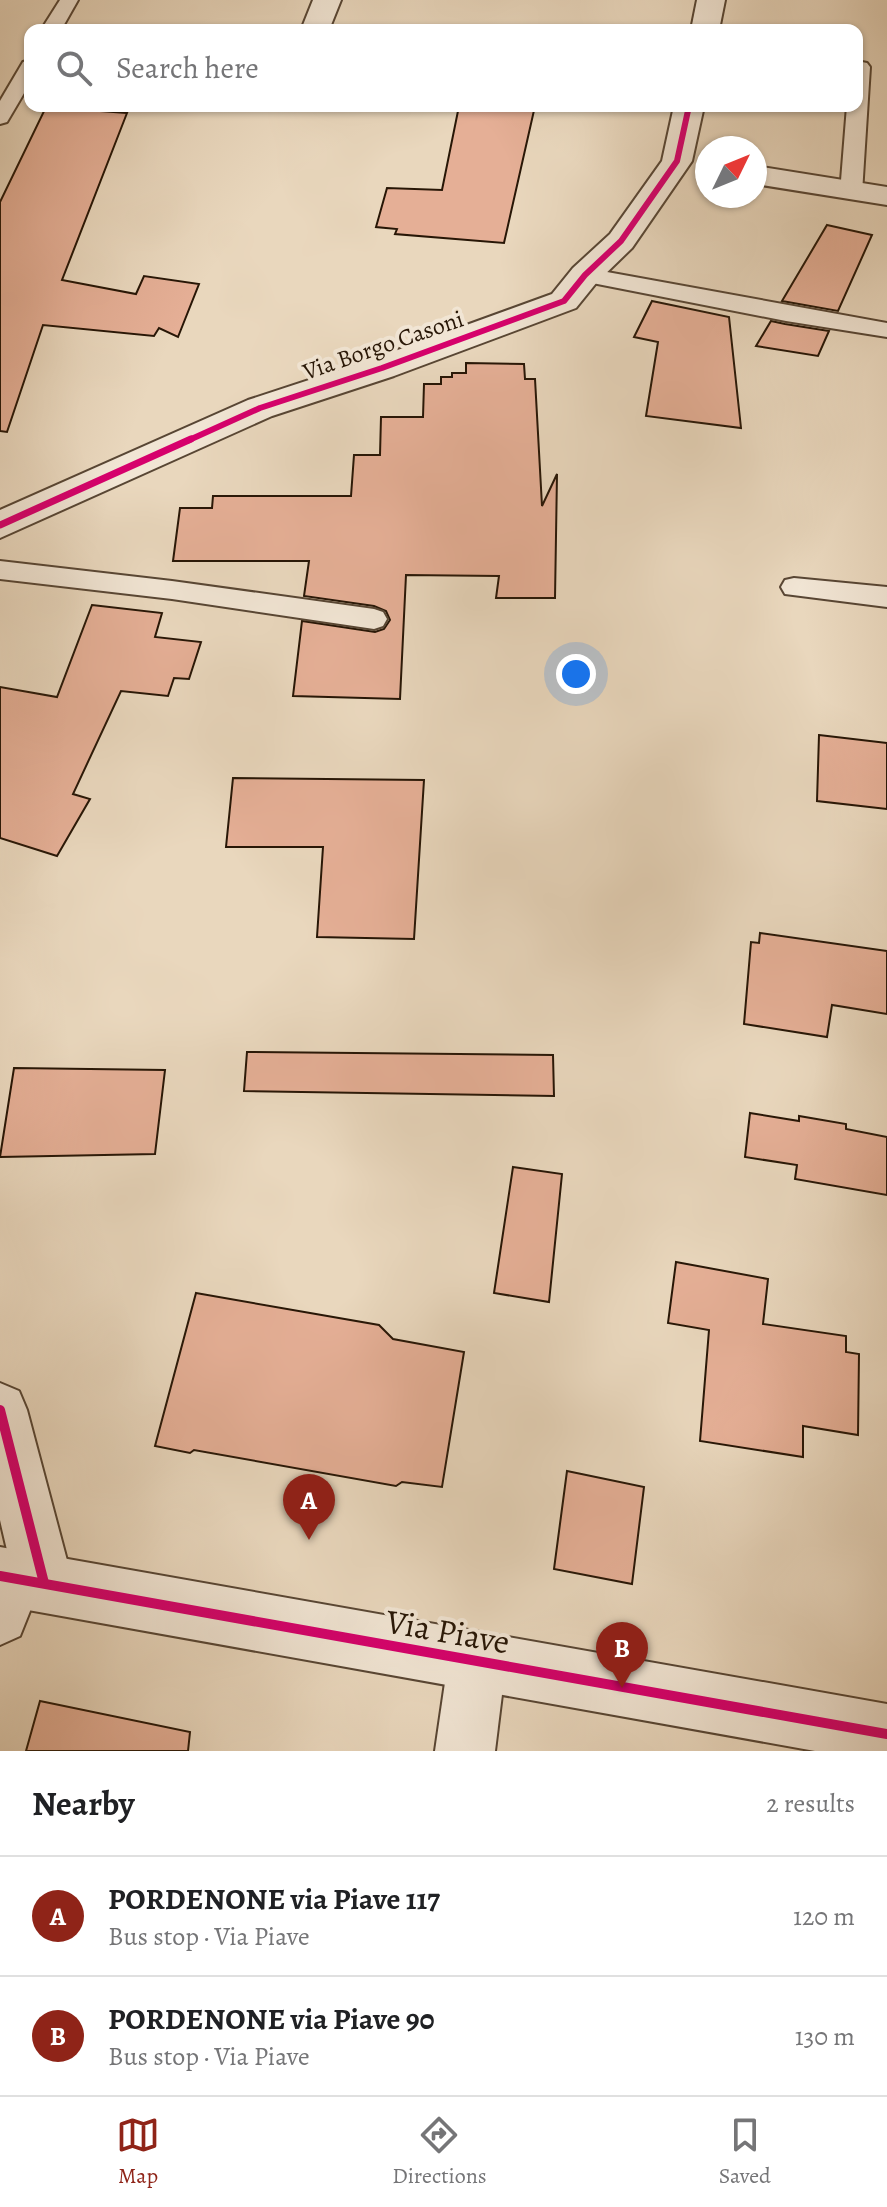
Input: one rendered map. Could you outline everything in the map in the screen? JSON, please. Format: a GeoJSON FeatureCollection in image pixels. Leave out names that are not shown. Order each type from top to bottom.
{"type":"FeatureCollection","features":[{"type":"Feature","properties":{"kind":"street"},"geometry":{"type":"LineString","coordinates":[[317,24],[327,0]]}},
{"type":"Feature","properties":{"kind":"street"},"geometry":{"type":"LineString","coordinates":[[706,24],[711,0]]}},
{"type":"Feature","properties":{"kind":"street","name":"Via Borgo Casoni"},"geometry":{"type":"LineString","coordinates":[[0,525],[260,408],[382,368],[564,301],[585,275],[692,164],[689,112]]}},
{"type":"Feature","properties":{"kind":"street"},"geometry":{"type":"LineString","coordinates":[[767,177],[851,193],[887,196]]}},
{"type":"Feature","properties":{"kind":"street"},"geometry":{"type":"LineString","coordinates":[[0,1410],[14,1588]]}},
{"type":"Feature","properties":{"kind":"street","name":"Via Piave"},"geometry":{"type":"LineString","coordinates":[[14,1588],[477,1662],[887,1734]]}},
{"type":"Feature","properties":{"kind":"street"},"geometry":{"type":"LineString","coordinates":[[465,1751],[477,1662]]}},
{"type":"Feature","properties":{"kind":"lane"},"geometry":{"type":"LineString","coordinates":[[55,24],[69,0]]}},
{"type":"Feature","properties":{"kind":"lane"},"geometry":{"type":"LineString","coordinates":[[0,118],[24,76]]}},
{"type":"Feature","properties":{"kind":"lane"},"geometry":{"type":"LineString","coordinates":[[851,193],[857,112]]}},
{"type":"Feature","properties":{"kind":"lane"},"geometry":{"type":"LineString","coordinates":[[585,275],[887,330]]}},
{"type":"Feature","properties":{"kind":"lane"},"geometry":{"type":"LineString","coordinates":[[0,570],[172,590],[374,619]]}},
{"type":"Feature","properties":{"kind":"lane"},"geometry":{"type":"LineString","coordinates":[[794,587],[887,597]]}},
{"type":"Feature","properties":{"kind":"building"},"geometry":{"type":"Polygon","coordinates":[[[44,112],[127,113],[62,280],[136,294],[144,276],[199,284],[178,337],[159,328],[154,336],[43,325],[7,432],[0,431],[0,202],[44,112]]]}},
{"type":"Feature","properties":{"kind":"building"},"geometry":{"type":"Polygon","coordinates":[[[458,112],[534,112],[504,243],[395,234],[397,229],[376,227],[387,188],[442,190],[458,112]]]}},
{"type":"Feature","properties":{"kind":"building"},"geometry":{"type":"Polygon","coordinates":[[[827,225],[872,235],[838,311],[782,301],[827,225]]]}},
{"type":"Feature","properties":{"kind":"building"},"geometry":{"type":"Polygon","coordinates":[[[652,301],[729,317],[741,428],[646,416],[658,342],[634,337],[652,301]]]}},
{"type":"Feature","properties":{"kind":"building"},"geometry":{"type":"Polygon","coordinates":[[[771,321],[829,331],[818,356],[756,346],[771,321]]]}},
{"type":"Feature","properties":{"kind":"building"},"geometry":{"type":"Polygon","coordinates":[[[466,363],[524,364],[525,379],[535,379],[542,506],[557,474],[555,598],[496,598],[499,576],[406,575],[400,699],[293,696],[302,621],[375,632],[384,629],[390,620],[386,611],[374,606],[304,596],[309,561],[173,561],[180,508],[212,508],[213,496],[351,496],[354,455],[380,455],[381,417],[423,417],[424,384],[441,384],[441,377],[466,373],[466,363]]]}},
{"type":"Feature","properties":{"kind":"building"},"geometry":{"type":"Polygon","coordinates":[[[92,605],[162,613],[155,637],[201,642],[189,679],[174,678],[168,696],[121,691],[73,794],[90,799],[57,856],[0,838],[0,687],[57,697],[92,605]]]}},
{"type":"Feature","properties":{"kind":"building"},"geometry":{"type":"Polygon","coordinates":[[[819,735],[887,743],[887,809],[817,801],[819,735]]]}},
{"type":"Feature","properties":{"kind":"building"},"geometry":{"type":"Polygon","coordinates":[[[233,778],[424,780],[414,939],[317,937],[323,847],[226,847],[233,778]]]}},
{"type":"Feature","properties":{"kind":"building"},"geometry":{"type":"Polygon","coordinates":[[[760,933],[887,951],[887,1014],[832,1005],[827,1037],[744,1024],[751,942],[759,943],[760,933]]]}},
{"type":"Feature","properties":{"kind":"building"},"geometry":{"type":"Polygon","coordinates":[[[247,1052],[553,1055],[554,1096],[244,1091],[247,1052]]]}},
{"type":"Feature","properties":{"kind":"building"},"geometry":{"type":"Polygon","coordinates":[[[14,1068],[165,1070],[155,1154],[0,1157],[14,1068]]]}},
{"type":"Feature","properties":{"kind":"building"},"geometry":{"type":"Polygon","coordinates":[[[750,1113],[799,1121],[799,1116],[846,1124],[846,1129],[887,1137],[887,1195],[795,1179],[797,1165],[745,1157],[750,1113]]]}},
{"type":"Feature","properties":{"kind":"building"},"geometry":{"type":"Polygon","coordinates":[[[513,1167],[562,1174],[549,1302],[494,1293],[513,1167]]]}},
{"type":"Feature","properties":{"kind":"building"},"geometry":{"type":"Polygon","coordinates":[[[676,1262],[768,1279],[763,1324],[846,1336],[846,1352],[859,1354],[858,1435],[803,1426],[803,1457],[700,1441],[709,1330],[668,1323],[676,1262]]]}},
{"type":"Feature","properties":{"kind":"building"},"geometry":{"type":"Polygon","coordinates":[[[196,1293],[379,1325],[393,1339],[464,1352],[442,1487],[402,1482],[396,1486],[194,1450],[190,1453],[155,1446],[196,1293]]]}},
{"type":"Feature","properties":{"kind":"building"},"geometry":{"type":"Polygon","coordinates":[[[567,1471],[644,1487],[632,1584],[554,1569],[567,1471]]]}},
{"type":"Feature","properties":{"kind":"building"},"geometry":{"type":"Polygon","coordinates":[[[40,1701],[190,1732],[188,1751],[26,1751],[40,1701]]]}},
{"type":"Feature","properties":{"kind":"cycle path"},"geometry":{"type":"LineString","coordinates":[[0,525],[260,408],[382,368],[564,301],[585,275],[621,241],[677,161],[688,112]]}},
{"type":"Feature","properties":{"kind":"cycle path"},"geometry":{"type":"LineString","coordinates":[[0,1410],[44,1583]]}},
{"type":"Feature","properties":{"kind":"cycle path"},"geometry":{"type":"LineString","coordinates":[[0,1576],[887,1734]]}},
{"type":"Feature","properties":{"kind":"place","name":"PORDENONE via Piave 117"},"geometry":{"type":"Point","coordinates":[309,1540]}},
{"type":"Feature","properties":{"kind":"place","name":"PORDENONE via Piave 90"},"geometry":{"type":"Point","coordinates":[622,1688]}}]}
